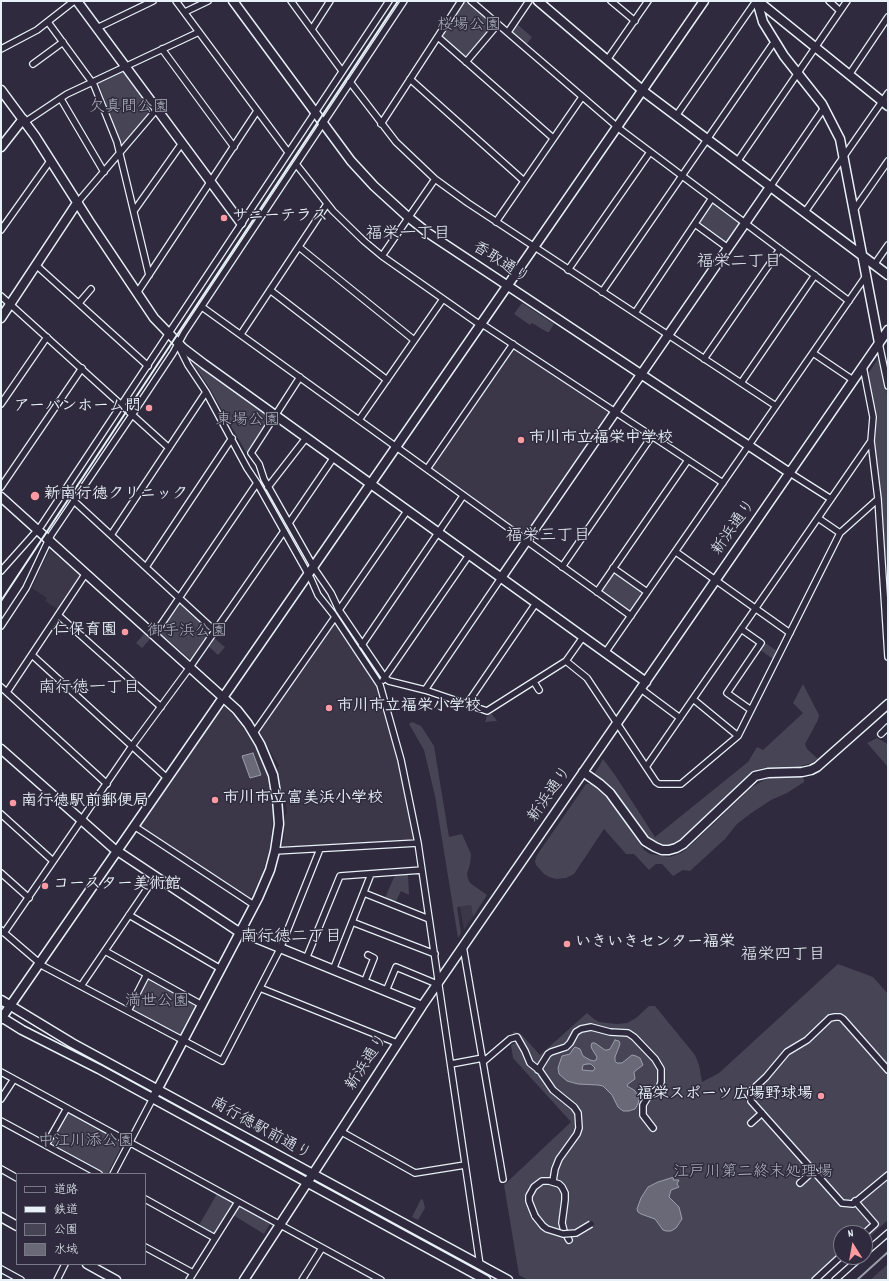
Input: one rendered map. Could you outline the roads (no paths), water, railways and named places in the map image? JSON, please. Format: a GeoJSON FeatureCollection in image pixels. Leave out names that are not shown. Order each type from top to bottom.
{"type":"FeatureCollection","features":[{"type":"Feature","properties":{"kind":"street"},"geometry":{"type":"LineString","coordinates":[[1,49],[37,30],[74,1]]}},
{"type":"Feature","properties":{"kind":"street"},"geometry":{"type":"LineString","coordinates":[[77,1],[241,223]]}},
{"type":"Feature","properties":{"kind":"street"},"geometry":{"type":"LineString","coordinates":[[97,28],[153,1]]}},
{"type":"Feature","properties":{"kind":"street"},"geometry":{"type":"LineString","coordinates":[[176,1],[288,152]]}},
{"type":"Feature","properties":{"kind":"street"},"geometry":{"type":"LineString","coordinates":[[184,12],[208,1]]}},
{"type":"Feature","properties":{"kind":"street","name":"香取通り"},"geometry":{"type":"LineString","coordinates":[[233,1],[314,112],[358,169],[408,218],[507,286],[790,473]]}},
{"type":"Feature","properties":{"kind":"street"},"geometry":{"type":"LineString","coordinates":[[291,1],[342,71]]}},
{"type":"Feature","properties":{"kind":"street"},"geometry":{"type":"LineString","coordinates":[[312,29],[330,1]]}},
{"type":"Feature","properties":{"kind":"street"},"geometry":{"type":"LineString","coordinates":[[2,568],[38,530],[148,366],[388,1]]}},
{"type":"Feature","properties":{"kind":"street"},"geometry":{"type":"LineString","coordinates":[[1,626],[26,588],[48,540],[132,415],[404,1]]}},
{"type":"Feature","properties":{"kind":"street"},"geometry":{"type":"LineString","coordinates":[[381,124],[461,1]]}},
{"type":"Feature","properties":{"kind":"street"},"geometry":{"type":"LineString","coordinates":[[471,1],[617,127],[849,301]]}},
{"type":"Feature","properties":{"kind":"street"},"geometry":{"type":"LineString","coordinates":[[508,32],[529,1]]}},
{"type":"Feature","properties":{"kind":"street"},"geometry":{"type":"LineString","coordinates":[[538,1],[642,90],[888,275]]}},
{"type":"Feature","properties":{"kind":"street"},"geometry":{"type":"LineString","coordinates":[[611,1],[635,21]]}},
{"type":"Feature","properties":{"kind":"street"},"geometry":{"type":"LineString","coordinates":[[607,60],[648,1]]}},
{"type":"Feature","properties":{"kind":"street"},"geometry":{"type":"LineString","coordinates":[[1,1018],[704,1]]}},
{"type":"Feature","properties":{"kind":"street"},"geometry":{"type":"LineString","coordinates":[[676,116],[757,1]]}},
{"type":"Feature","properties":{"kind":"street"},"geometry":{"type":"LineString","coordinates":[[757,1],[761,18],[776,43],[824,108],[840,140],[888,386]]}},
{"type":"Feature","properties":{"kind":"street"},"geometry":{"type":"LineString","coordinates":[[757,1],[885,104]]}},
{"type":"Feature","properties":{"kind":"street"},"geometry":{"type":"LineString","coordinates":[[829,1],[840,10]]}},
{"type":"Feature","properties":{"kind":"street"},"geometry":{"type":"LineString","coordinates":[[737,162],[847,1]]}},
{"type":"Feature","properties":{"kind":"street"},"geometry":{"type":"LineString","coordinates":[[849,75],[888,17]]}},
{"type":"Feature","properties":{"kind":"street"},"geometry":{"type":"LineString","coordinates":[[48,22],[92,82],[117,142],[149,275]]}},
{"type":"Feature","properties":{"kind":"street"},"geometry":{"type":"LineString","coordinates":[[466,62],[498,24]]}},
{"type":"Feature","properties":{"kind":"street"},"geometry":{"type":"LineString","coordinates":[[1,147],[24,120],[92,82],[199,32]]}},
{"type":"Feature","properties":{"kind":"street"},"geometry":{"type":"LineString","coordinates":[[438,37],[553,138]]}},
{"type":"Feature","properties":{"kind":"street"},"geometry":{"type":"LineString","coordinates":[[33,64],[63,42]]}},
{"type":"Feature","properties":{"kind":"street"},"geometry":{"type":"LineString","coordinates":[[602,292],[772,45],[776,43]]}},
{"type":"Feature","properties":{"kind":"street"},"geometry":{"type":"LineString","coordinates":[[162,49],[234,147]]}},
{"type":"Feature","properties":{"kind":"street"},"geometry":{"type":"LineString","coordinates":[[410,79],[524,181]]}},
{"type":"Feature","properties":{"kind":"street"},"geometry":{"type":"LineString","coordinates":[[350,82],[381,124],[402,149],[435,179],[568,270],[776,406]]}},
{"type":"Feature","properties":{"kind":"street"},"geometry":{"type":"LineString","coordinates":[[1,90],[24,120],[154,318],[168,334],[199,361],[605,653],[680,718]]}},
{"type":"Feature","properties":{"kind":"street"},"geometry":{"type":"LineString","coordinates":[[805,212],[844,157],[885,104],[888,93]]}},
{"type":"Feature","properties":{"kind":"street"},"geometry":{"type":"LineString","coordinates":[[496,222],[582,97]]}},
{"type":"Feature","properties":{"kind":"street"},"geometry":{"type":"LineString","coordinates":[[61,99],[104,172]]}},
{"type":"Feature","properties":{"kind":"street"},"geometry":{"type":"LineString","coordinates":[[425,690],[824,108]]}},
{"type":"Feature","properties":{"kind":"street"},"geometry":{"type":"LineString","coordinates":[[1,318],[78,203],[157,109]]}},
{"type":"Feature","properties":{"kind":"street"},"geometry":{"type":"LineString","coordinates":[[137,293],[257,111]]}},
{"type":"Feature","properties":{"kind":"street"},"geometry":{"type":"LineString","coordinates":[[134,211],[182,143]]}},
{"type":"Feature","properties":{"kind":"street"},"geometry":{"type":"LineString","coordinates":[[568,270],[650,152]]}},
{"type":"Feature","properties":{"kind":"street"},"geometry":{"type":"LineString","coordinates":[[1,230],[50,161]]}},
{"type":"Feature","properties":{"kind":"street"},"geometry":{"type":"LineString","coordinates":[[854,210],[888,161]]}},
{"type":"Feature","properties":{"kind":"street"},"geometry":{"type":"LineString","coordinates":[[296,164],[327,204],[355,233],[382,256],[443,299],[723,483]]}},
{"type":"Feature","properties":{"kind":"street"},"geometry":{"type":"LineString","coordinates":[[382,256],[435,179]]}},
{"type":"Feature","properties":{"kind":"street"},"geometry":{"type":"LineString","coordinates":[[635,313],[712,198]]}},
{"type":"Feature","properties":{"kind":"street"},"geometry":{"type":"LineString","coordinates":[[241,334],[327,204]]}},
{"type":"Feature","properties":{"kind":"street"},"geometry":{"type":"LineString","coordinates":[[695,224],[728,248]]}},
{"type":"Feature","properties":{"kind":"street"},"geometry":{"type":"LineString","coordinates":[[874,265],[888,245]]}},
{"type":"Feature","properties":{"kind":"street"},"geometry":{"type":"LineString","coordinates":[[299,247],[414,340]]}},
{"type":"Feature","properties":{"kind":"street"},"geometry":{"type":"LineString","coordinates":[[704,359],[780,249]]}},
{"type":"Feature","properties":{"kind":"street"},"geometry":{"type":"LineString","coordinates":[[36,265],[148,366]]}},
{"type":"Feature","properties":{"kind":"street"},"geometry":{"type":"LineString","coordinates":[[741,383],[815,275]]}},
{"type":"Feature","properties":{"kind":"street"},"geometry":{"type":"LineString","coordinates":[[605,653],[866,276]]}},
{"type":"Feature","properties":{"kind":"street"},"geometry":{"type":"LineString","coordinates":[[79,304],[91,289]]}},
{"type":"Feature","properties":{"kind":"street"},"geometry":{"type":"LineString","coordinates":[[270,290],[387,380]]}},
{"type":"Feature","properties":{"kind":"street"},"geometry":{"type":"LineString","coordinates":[[1,296],[169,448]]}},
{"type":"Feature","properties":{"kind":"street"},"geometry":{"type":"LineString","coordinates":[[360,420],[443,299]]}},
{"type":"Feature","properties":{"kind":"street"},"geometry":{"type":"LineString","coordinates":[[202,307],[360,420],[526,542],[631,616]]}},
{"type":"Feature","properties":{"kind":"street","name":"新浜通り"},"geometry":{"type":"LineString","coordinates":[[244,1280],[422,1006],[888,330]]}},
{"type":"Feature","properties":{"kind":"street"},"geometry":{"type":"LineString","coordinates":[[1,404],[47,337]]}},
{"type":"Feature","properties":{"kind":"street"},"geometry":{"type":"LineString","coordinates":[[178,343],[188,365],[206,392],[247,468],[308,574],[318,595],[335,617],[380,685],[401,760],[418,843],[480,1265]]}},
{"type":"Feature","properties":{"kind":"street"},"geometry":{"type":"LineString","coordinates":[[427,469],[512,344]]}},
{"type":"Feature","properties":{"kind":"street"},"geometry":{"type":"LineString","coordinates":[[813,353],[853,380]]}},
{"type":"Feature","properties":{"kind":"street"},"geometry":{"type":"LineString","coordinates":[[863,366],[873,417],[871,441],[878,499],[888,657]]}},
{"type":"Feature","properties":{"kind":"street"},"geometry":{"type":"LineString","coordinates":[[1,487],[82,368]]}},
{"type":"Feature","properties":{"kind":"street"},"geometry":{"type":"LineString","coordinates":[[300,377],[274,415],[251,453],[259,464],[268,487],[313,567],[339,610],[385,678],[389,681],[425,690],[485,710],[490,710],[566,661],[583,637]]}},
{"type":"Feature","properties":{"kind":"street"},"geometry":{"type":"LineString","coordinates":[[111,535],[206,392]]}},
{"type":"Feature","properties":{"kind":"street"},"geometry":{"type":"LineString","coordinates":[[562,567],[652,436]]}},
{"type":"Feature","properties":{"kind":"street"},"geometry":{"type":"LineString","coordinates":[[146,567],[232,438]]}},
{"type":"Feature","properties":{"kind":"street"},"geometry":{"type":"LineString","coordinates":[[268,487],[306,438]]}},
{"type":"Feature","properties":{"kind":"street"},"geometry":{"type":"LineString","coordinates":[[646,767],[871,441]]}},
{"type":"Feature","properties":{"kind":"street"},"geometry":{"type":"LineString","coordinates":[[289,523],[334,457]]}},
{"type":"Feature","properties":{"kind":"street"},"geometry":{"type":"LineString","coordinates":[[597,592],[688,460]]}},
{"type":"Feature","properties":{"kind":"street"},"geometry":{"type":"LineString","coordinates":[[790,473],[831,499]]}},
{"type":"Feature","properties":{"kind":"street"},"geometry":{"type":"LineString","coordinates":[[154,635],[257,483]]}},
{"type":"Feature","properties":{"kind":"street"},"geometry":{"type":"LineString","coordinates":[[362,645],[464,496]]}},
{"type":"Feature","properties":{"kind":"street"},"geometry":{"type":"LineString","coordinates":[[1,497],[241,714],[254,733],[266,756],[276,788],[279,817],[275,851],[268,877],[114,1173]]}},
{"type":"Feature","properties":{"kind":"street"},"geometry":{"type":"LineString","coordinates":[[566,661],[587,678],[656,782],[659,784],[681,784],[738,736],[840,533],[878,499]]}},
{"type":"Feature","properties":{"kind":"street"},"geometry":{"type":"LineString","coordinates":[[74,501],[215,631]]}},
{"type":"Feature","properties":{"kind":"street"},"geometry":{"type":"LineString","coordinates":[[339,610],[407,511]]}},
{"type":"Feature","properties":{"kind":"street"},"geometry":{"type":"LineString","coordinates":[[818,518],[840,533]]}},
{"type":"Feature","properties":{"kind":"street"},"geometry":{"type":"LineString","coordinates":[[284,531],[190,667],[132,746],[29,898],[3,931],[39,964],[222,1061],[280,949],[320,849]]}},
{"type":"Feature","properties":{"kind":"street"},"geometry":{"type":"LineString","coordinates":[[676,552],[790,633]]}},
{"type":"Feature","properties":{"kind":"street"},"geometry":{"type":"LineString","coordinates":[[380,685],[469,555]]}},
{"type":"Feature","properties":{"kind":"street"},"geometry":{"type":"LineString","coordinates":[[613,568],[648,592]]}},
{"type":"Feature","properties":{"kind":"street"},"geometry":{"type":"LineString","coordinates":[[7,692],[86,573]]}},
{"type":"Feature","properties":{"kind":"street"},"geometry":{"type":"LineString","coordinates":[[467,704],[536,603]]}},
{"type":"Feature","properties":{"kind":"street"},"geometry":{"type":"LineString","coordinates":[[58,615],[161,707]]}},
{"type":"Feature","properties":{"kind":"street"},"geometry":{"type":"LineString","coordinates":[[254,733],[335,617]]}},
{"type":"Feature","properties":{"kind":"street"},"geometry":{"type":"LineString","coordinates":[[741,629],[761,643],[727,693],[751,710]]}},
{"type":"Feature","properties":{"kind":"street"},"geometry":{"type":"LineString","coordinates":[[32,655],[167,778]]}},
{"type":"Feature","properties":{"kind":"street"},"geometry":{"type":"LineString","coordinates":[[534,682],[539,690]]}},
{"type":"Feature","properties":{"kind":"street"},"geometry":{"type":"LineString","coordinates":[[1,687],[107,784]]}},
{"type":"Feature","properties":{"kind":"street"},"geometry":{"type":"LineString","coordinates":[[693,699],[738,736]]}},
{"type":"Feature","properties":{"kind":"street"},"geometry":{"type":"LineString","coordinates":[[583,772],[610,793],[645,841],[655,848],[669,850],[684,844],[755,776],[768,773],[802,772],[817,767],[888,704]]}},
{"type":"Feature","properties":{"kind":"street"},"geometry":{"type":"LineString","coordinates":[[880,734],[888,727]]}},
{"type":"Feature","properties":{"kind":"street"},"geometry":{"type":"LineString","coordinates":[[1,749],[117,851],[240,932],[422,1006]]}},
{"type":"Feature","properties":{"kind":"street"},"geometry":{"type":"LineString","coordinates":[[1,814],[54,862]]}},
{"type":"Feature","properties":{"kind":"street"},"geometry":{"type":"LineString","coordinates":[[134,826],[254,905]]}},
{"type":"Feature","properties":{"kind":"street"},"geometry":{"type":"LineString","coordinates":[[275,851],[418,843]]}},
{"type":"Feature","properties":{"kind":"street"},"geometry":{"type":"LineString","coordinates":[[306,959],[340,876],[422,870]]}},
{"type":"Feature","properties":{"kind":"street"},"geometry":{"type":"LineString","coordinates":[[1,873],[29,898]]}},
{"type":"Feature","properties":{"kind":"street"},"geometry":{"type":"LineString","coordinates":[[333,970],[371,874]]}},
{"type":"Feature","properties":{"kind":"street"},"geometry":{"type":"LineString","coordinates":[[81,986],[155,877]]}},
{"type":"Feature","properties":{"kind":"street"},"geometry":{"type":"LineString","coordinates":[[364,893],[429,919]]}},
{"type":"Feature","properties":{"kind":"street"},"geometry":{"type":"LineString","coordinates":[[129,915],[221,969]]}},
{"type":"Feature","properties":{"kind":"street"},"geometry":{"type":"LineString","coordinates":[[352,922],[434,954]]}},
{"type":"Feature","properties":{"kind":"street"},"geometry":{"type":"LineString","coordinates":[[463,946],[503,1179]]}},
{"type":"Feature","properties":{"kind":"street"},"geometry":{"type":"LineString","coordinates":[[105,951],[202,1005]]}},
{"type":"Feature","properties":{"kind":"street"},"geometry":{"type":"LineString","coordinates":[[364,983],[374,958],[368,955]]}},
{"type":"Feature","properties":{"kind":"street"},"geometry":{"type":"LineString","coordinates":[[386,991],[396,968],[438,983]]}},
{"type":"Feature","properties":{"kind":"street"},"geometry":{"type":"LineString","coordinates":[[128,1011],[147,974]]}},
{"type":"Feature","properties":{"kind":"street"},"geometry":{"type":"LineString","coordinates":[[260,988],[397,1043]]}},
{"type":"Feature","properties":{"kind":"street","name":"南行徳駅前通り"},"geometry":{"type":"LineString","coordinates":[[1,1000],[72,1043],[508,1280]]}},
{"type":"Feature","properties":{"kind":"street"},"geometry":{"type":"LineString","coordinates":[[888,1070],[843,1019],[840,1016],[835,1016],[830,1018],[807,1040],[787,1052],[766,1077],[751,1091],[751,1102],[842,1203],[849,1204],[855,1201],[888,1175]]}},
{"type":"Feature","properties":{"kind":"street","name":"南行徳駅前通り"},"geometry":{"type":"LineString","coordinates":[[1,1018],[153,1098],[474,1277],[486,1280]]}},
{"type":"Feature","properties":{"kind":"street"},"geometry":{"type":"LineString","coordinates":[[538,1070],[548,1054],[570,1044],[576,1032],[581,1029],[591,1027],[610,1032],[628,1033],[634,1037],[655,1059],[661,1069],[661,1082],[659,1088],[649,1095],[643,1105],[643,1115],[652,1128]]}},
{"type":"Feature","properties":{"kind":"street"},"geometry":{"type":"LineString","coordinates":[[451,1064],[483,1060],[510,1038],[517,1037],[530,1063],[538,1070],[553,1090],[574,1107],[578,1113],[579,1128],[577,1134],[560,1159],[555,1169],[553,1182]]}},
{"type":"Feature","properties":{"kind":"street"},"geometry":{"type":"LineString","coordinates":[[1,1072],[381,1280]]}},
{"type":"Feature","properties":{"kind":"street"},"geometry":{"type":"LineString","coordinates":[[1,1099],[14,1079]]}},
{"type":"Feature","properties":{"kind":"street"},"geometry":{"type":"LineString","coordinates":[[46,1145],[67,1108]]}},
{"type":"Feature","properties":{"kind":"street"},"geometry":{"type":"LineString","coordinates":[[751,1124],[762,1113]]}},
{"type":"Feature","properties":{"kind":"street"},"geometry":{"type":"LineString","coordinates":[[1,1121],[97,1173]]}},
{"type":"Feature","properties":{"kind":"street"},"geometry":{"type":"LineString","coordinates":[[340,1132],[415,1173],[465,1165]]}},
{"type":"Feature","properties":{"kind":"street"},"geometry":{"type":"LineString","coordinates":[[1,1169],[16,1177]]}},
{"type":"Feature","properties":{"kind":"street"},"geometry":{"type":"LineString","coordinates":[[800,1183],[813,1171]]}},
{"type":"Feature","properties":{"kind":"street"},"geometry":{"type":"LineString","coordinates":[[569,1240],[564,1231],[562,1222],[565,1193],[562,1187],[553,1182],[542,1182],[537,1184],[529,1196],[529,1201],[535,1216],[547,1229],[563,1234],[576,1233],[591,1224]]}},
{"type":"Feature","properties":{"kind":"street"},"geometry":{"type":"LineString","coordinates":[[146,1200],[215,1238]]}},
{"type":"Feature","properties":{"kind":"street"},"geometry":{"type":"LineString","coordinates":[[855,1201],[875,1224],[873,1226]]}},
{"type":"Feature","properties":{"kind":"street"},"geometry":{"type":"LineString","coordinates":[[189,1280],[238,1202]]}},
{"type":"Feature","properties":{"kind":"street"},"geometry":{"type":"LineString","coordinates":[[1,1217],[16,1225]]}},
{"type":"Feature","properties":{"kind":"street"},"geometry":{"type":"LineString","coordinates":[[873,1246],[888,1233]]}},
{"type":"Feature","properties":{"kind":"street"},"geometry":{"type":"LineString","coordinates":[[146,1248],[193,1273]]}},
{"type":"Feature","properties":{"kind":"street"},"geometry":{"type":"LineString","coordinates":[[302,1280],[322,1248]]}},
{"type":"Feature","properties":{"kind":"street"},"geometry":{"type":"LineString","coordinates":[[815,1280],[833,1263]]}},
{"type":"Feature","properties":{"kind":"street"},"geometry":{"type":"LineString","coordinates":[[57,1280],[64,1265]]}},
{"type":"Feature","properties":{"kind":"street"},"geometry":{"type":"LineString","coordinates":[[89,1265],[116,1280]]}},
{"type":"Feature","properties":{"kind":"street"},"geometry":{"type":"LineString","coordinates":[[835,1280],[852,1265]]}},
{"type":"Feature","properties":{"kind":"street"},"geometry":{"type":"LineString","coordinates":[[1,1269],[21,1280]]}},
{"type":"Feature","properties":{"kind":"water"},"geometry":{"type":"Polygon","coordinates":[[[253,753],[261,775],[250,778],[242,756],[253,753]]]}},
{"type":"Feature","properties":{"kind":"water"},"geometry":{"type":"Polygon","coordinates":[[[615,1040],[619,1041],[620,1044],[615,1057],[615,1061],[617,1063],[622,1063],[632,1055],[640,1058],[643,1065],[634,1072],[635,1079],[627,1086],[634,1090],[638,1095],[638,1104],[635,1109],[623,1111],[618,1107],[612,1095],[603,1086],[578,1084],[567,1081],[559,1074],[558,1068],[562,1056],[570,1054],[575,1047],[580,1049],[583,1056],[594,1061],[597,1057],[592,1049],[592,1043],[595,1043],[605,1050],[610,1049],[615,1040]],[[591,1064],[583,1065],[582,1070],[593,1071],[595,1068],[591,1064]]]}},
{"type":"Feature","properties":{"kind":"water"},"geometry":{"type":"Polygon","coordinates":[[[674,1177],[673,1180],[679,1180],[677,1184],[679,1187],[671,1190],[669,1197],[679,1207],[682,1219],[676,1228],[671,1231],[666,1231],[663,1230],[655,1219],[641,1214],[637,1209],[641,1198],[648,1187],[674,1177]]]}},
{"type":"Feature","properties":{"kind":"waterway"},"geometry":{"type":"LineString","coordinates":[[857,1280],[888,1252]]}},
{"type":"Feature","properties":{"kind":"railway"},"geometry":{"type":"LineString","coordinates":[[1,601],[398,1]]}},
{"type":"Feature","properties":{"kind":"place","name":"サニーテラス"},"geometry":{"type":"Point","coordinates":[224,218]}},
{"type":"Feature","properties":{"kind":"place","name":"アーバンホーム門"},"geometry":{"type":"Point","coordinates":[149,408]}},
{"type":"Feature","properties":{"kind":"place","name":"市川市立福栄中学校"},"geometry":{"type":"Point","coordinates":[521,440]}},
{"type":"Feature","properties":{"kind":"place","name":"新南行徳クリニック"},"geometry":{"type":"Point","coordinates":[35,496]}},
{"type":"Feature","properties":{"kind":"place","name":"仁保育園"},"geometry":{"type":"Point","coordinates":[125,632]}},
{"type":"Feature","properties":{"kind":"place","name":"市川市立福栄小学校"},"geometry":{"type":"Point","coordinates":[329,708]}},
{"type":"Feature","properties":{"kind":"place","name":"市川市立富美浜小学校"},"geometry":{"type":"Point","coordinates":[215,800]}},
{"type":"Feature","properties":{"kind":"place","name":"南行徳駅前郵便局"},"geometry":{"type":"Point","coordinates":[13,803]}},
{"type":"Feature","properties":{"kind":"place","name":"コースター美術館"},"geometry":{"type":"Point","coordinates":[45,886]}},
{"type":"Feature","properties":{"kind":"place","name":"いきいきセンター福栄"},"geometry":{"type":"Point","coordinates":[567,944]}},
{"type":"Feature","properties":{"kind":"place","name":"福栄スポーツ広場野球場"},"geometry":{"type":"Point","coordinates":[821,1096]}},
{"type":"Feature","properties":{"kind":"district","name":"福栄一丁目"},"geometry":{"type":"Point","coordinates":[408,236]}},
{"type":"Feature","properties":{"kind":"district","name":"福栄二丁目"},"geometry":{"type":"Point","coordinates":[739,264]}},
{"type":"Feature","properties":{"kind":"district","name":"福栄三丁目"},"geometry":{"type":"Point","coordinates":[548,538]}},
{"type":"Feature","properties":{"kind":"district","name":"南行徳一丁目"},"geometry":{"type":"Point","coordinates":[89,690]}},
{"type":"Feature","properties":{"kind":"district","name":"南行徳二丁目"},"geometry":{"type":"Point","coordinates":[291,939]}},
{"type":"Feature","properties":{"kind":"district","name":"福栄四丁目"},"geometry":{"type":"Point","coordinates":[783,957]}},
{"type":"Feature","properties":{"kind":"park label","name":"桜場公園"},"geometry":{"type":"Point","coordinates":[469,27]}},
{"type":"Feature","properties":{"kind":"park label","name":"欠真間公園"},"geometry":{"type":"Point","coordinates":[129,109]}},
{"type":"Feature","properties":{"kind":"park label","name":"東場公園"},"geometry":{"type":"Point","coordinates":[248,422]}},
{"type":"Feature","properties":{"kind":"park label","name":"御手浜公園"},"geometry":{"type":"Point","coordinates":[187,633]}},
{"type":"Feature","properties":{"kind":"park label","name":"満世公園"},"geometry":{"type":"Point","coordinates":[157,1003]}},
{"type":"Feature","properties":{"kind":"park label","name":"中江川添公園"},"geometry":{"type":"Point","coordinates":[86,1143]}},
{"type":"Feature","properties":{"kind":"park label","name":"江戸川第二終末処理場"},"geometry":{"type":"Point","coordinates":[753,1174]}}]}
